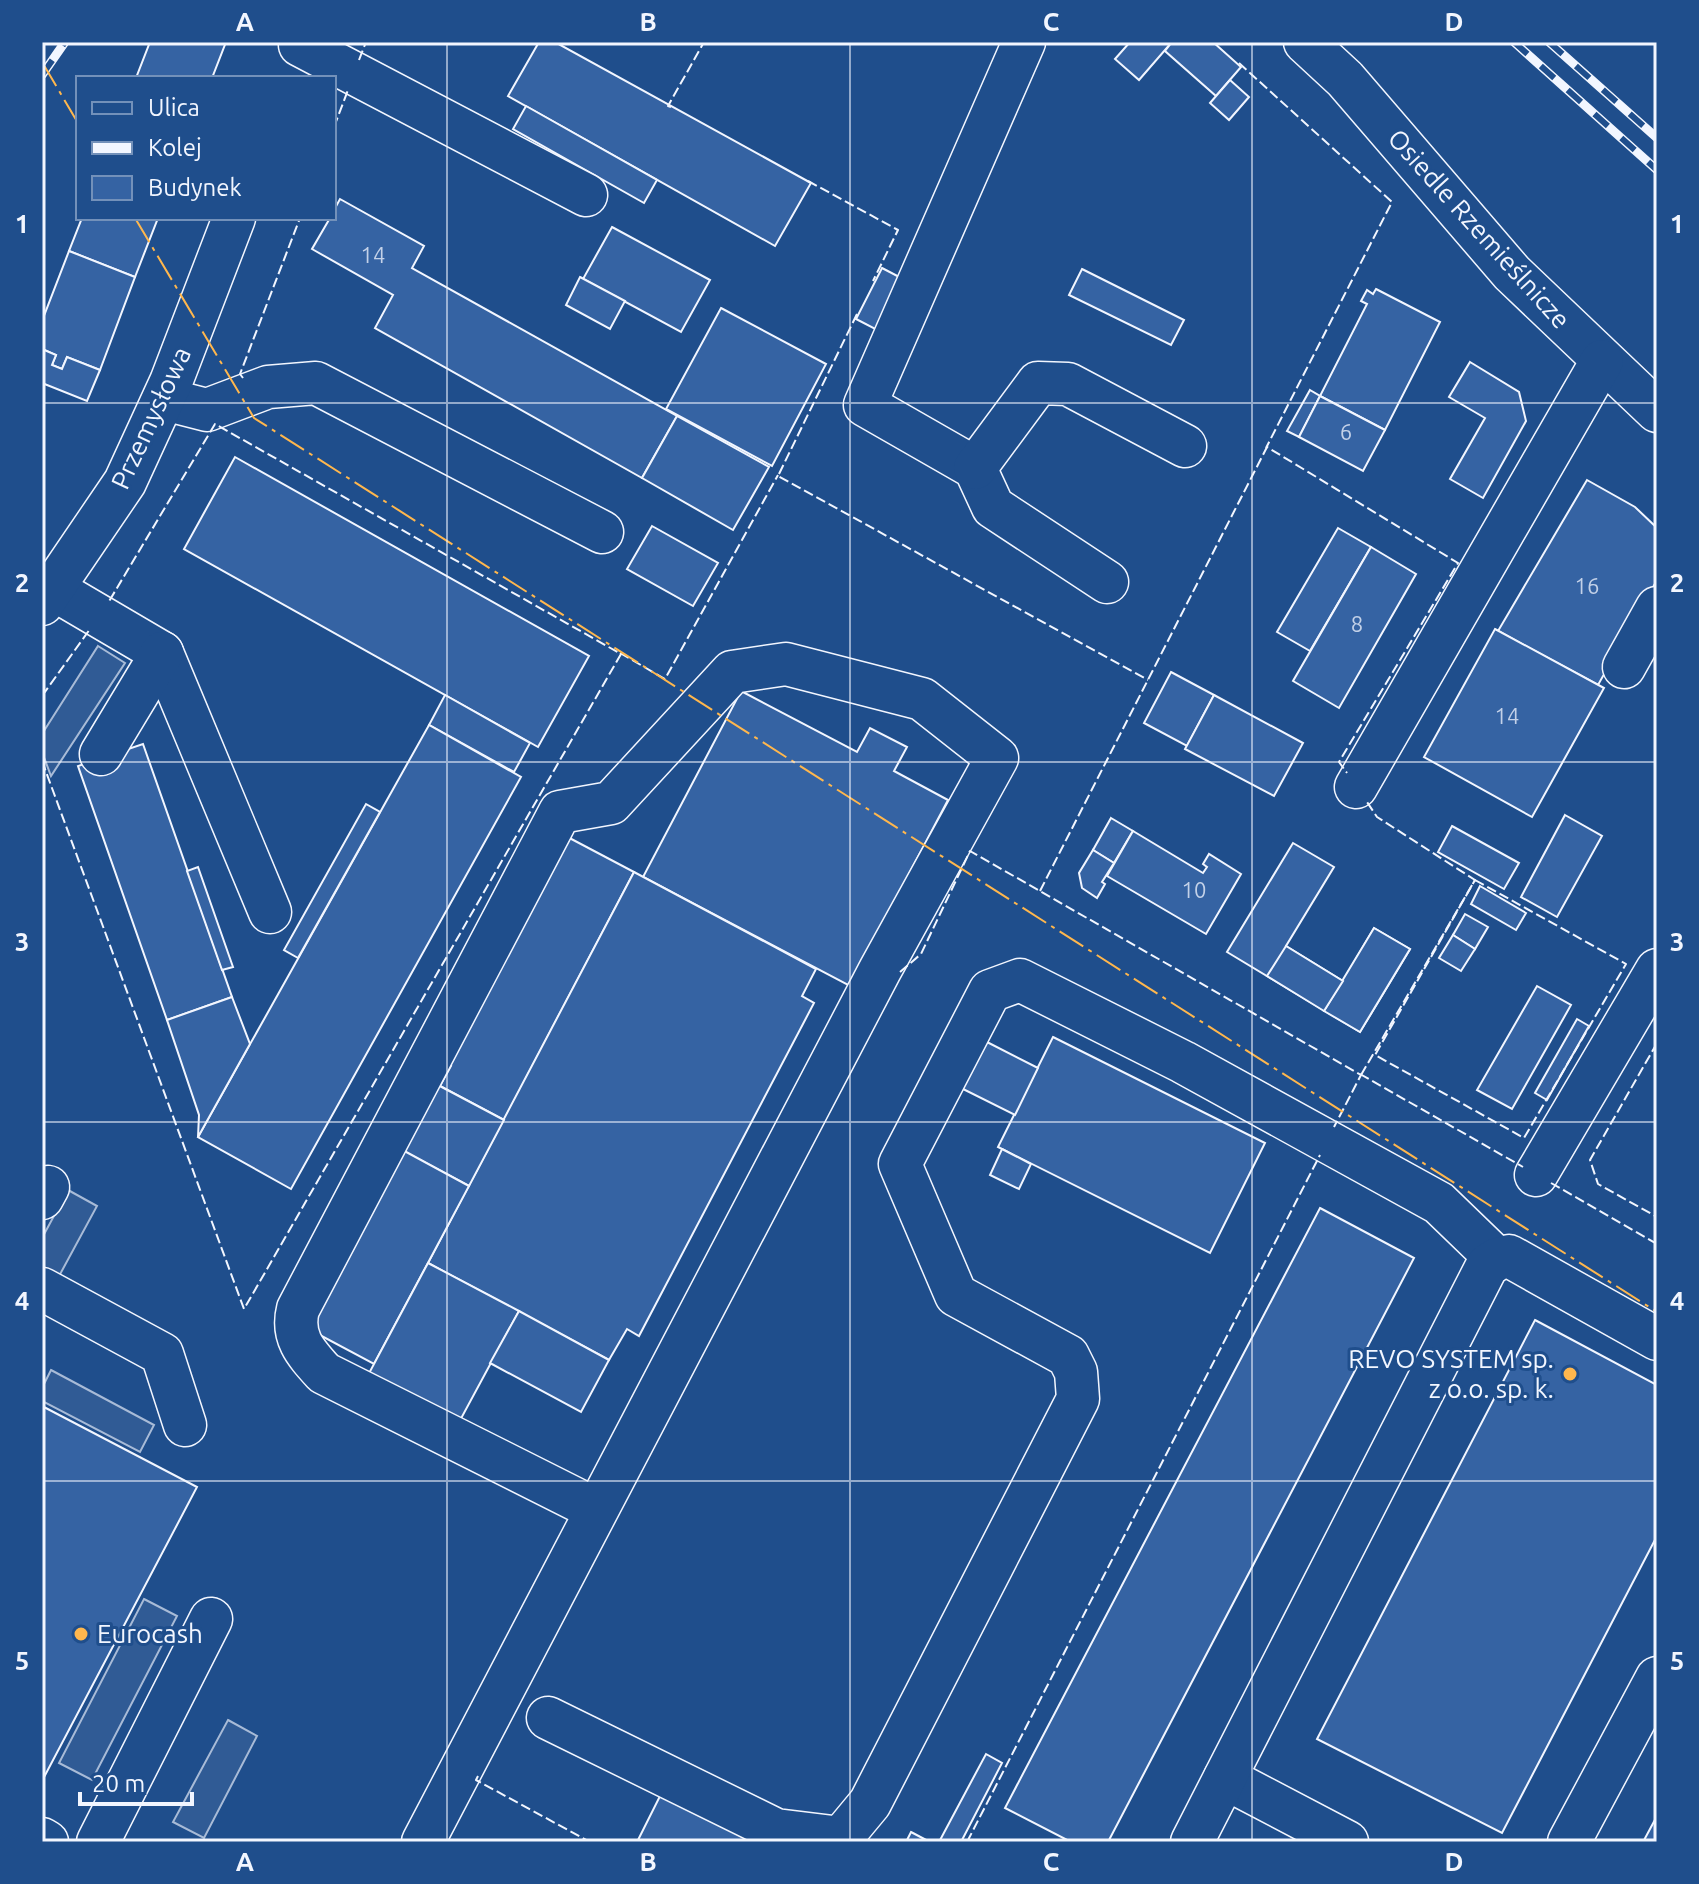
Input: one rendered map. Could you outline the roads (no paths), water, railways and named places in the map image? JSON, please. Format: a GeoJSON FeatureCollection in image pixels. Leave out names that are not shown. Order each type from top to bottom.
{"type":"FeatureCollection","features":[{"type":"Feature","properties":{"kind":"street"},"geometry":{"type":"LineString","coordinates":[[1024,42],[865,405],[975,468],[993,507],[1107,582]]}},
{"type":"Feature","properties":{"kind":"street","name":"Osiedle Rzemieślnicze"},"geometry":{"type":"LineString","coordinates":[[1305,42],[1345,79],[1512,273],[1657,411]]}},
{"type":"Feature","properties":{"kind":"street"},"geometry":{"type":"LineString","coordinates":[[296,55],[586,195]]}},
{"type":"Feature","properties":{"kind":"street","name":"Przemysłowa"},"geometry":{"type":"LineString","coordinates":[[48,596],[125,482],[164,399],[233,220]]}},
{"type":"Feature","properties":{"kind":"street"},"geometry":{"type":"LineString","coordinates":[[1356,787],[1602,361]]}},
{"type":"Feature","properties":{"kind":"street"},"geometry":{"type":"LineString","coordinates":[[164,399],[207,410],[268,387],[316,383],[602,532]]}},
{"type":"Feature","properties":{"kind":"street"},"geometry":{"type":"LineString","coordinates":[[975,468],[1038,383],[1068,384],[1185,446]]}},
{"type":"Feature","properties":{"kind":"street"},"geometry":{"type":"LineString","coordinates":[[48,596],[162,653],[270,912]]}},
{"type":"Feature","properties":{"kind":"street"},"geometry":{"type":"LineString","coordinates":[[1624,667],[1657,608]]}},
{"type":"Feature","properties":{"kind":"street"},"geometry":{"type":"LineString","coordinates":[[101,754],[162,653]]}},
{"type":"Feature","properties":{"kind":"street"},"geometry":{"type":"LineString","coordinates":[[423,1842],[597,1510],[880,970],[997,758],[922,699],[786,664],[732,672],[611,803],[560,812],[298,1309],[294,1325],[304,1351],[324,1373],[597,1510]]}},
{"type":"Feature","properties":{"kind":"street"},"geometry":{"type":"LineString","coordinates":[[1536,1175],[1657,970]]}},
{"type":"Feature","properties":{"kind":"street"},"geometry":{"type":"LineString","coordinates":[[548,1718],[776,1830],[841,1838],[870,1803],[1078,1399],[1076,1372],[1068,1356],[956,1295],[900,1164],[990,991],[1020,980],[1183,1062],[1439,1203],[1497,1259]]}},
{"type":"Feature","properties":{"kind":"street"},"geometry":{"type":"LineString","coordinates":[[1192,1842],[1487,1266],[1509,1256],[1657,1339]]}},
{"type":"Feature","properties":{"kind":"street"},"geometry":{"type":"LineString","coordinates":[[42,1289],[162,1354],[185,1425]]}},
{"type":"Feature","properties":{"kind":"street"},"geometry":{"type":"LineString","coordinates":[[98,1842],[211,1619]]}},
{"type":"Feature","properties":{"kind":"street"},"geometry":{"type":"LineString","coordinates":[[1569,1842],[1657,1678]]}},
{"type":"Feature","properties":{"kind":"street"},"geometry":{"type":"LineString","coordinates":[[1225,1778],[1347,1842]]}},
{"type":"Feature","properties":{"kind":"railway"},"geometry":{"type":"LineString","coordinates":[[42,75],[65,42]]}},
{"type":"Feature","properties":{"kind":"railway"},"geometry":{"type":"LineString","coordinates":[[1514,42],[1657,170]]}},
{"type":"Feature","properties":{"kind":"railway"},"geometry":{"type":"LineString","coordinates":[[1549,42],[1657,138]]}},
{"type":"Feature","properties":{"kind":"place","name":"REVO SYSTEM sp. z o.o. sp. k."},"geometry":{"type":"Point","coordinates":[1570,1374]}},
{"type":"Feature","properties":{"kind":"place","name":"Eurocash"},"geometry":{"type":"Point","coordinates":[81,1634]}}]}
